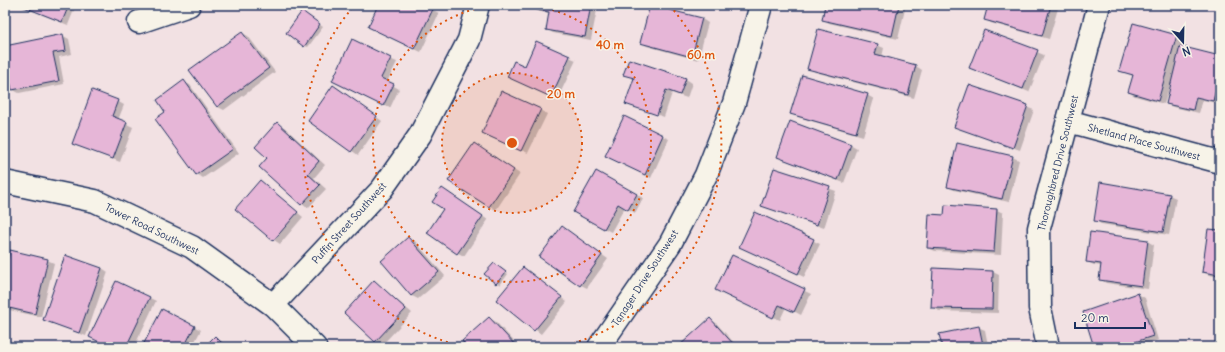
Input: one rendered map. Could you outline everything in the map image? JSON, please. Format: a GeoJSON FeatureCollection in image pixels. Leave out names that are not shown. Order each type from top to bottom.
{"type":"FeatureCollection","features":[{"type":"Feature","properties":{"kind":"street"},"geometry":{"type":"LineString","coordinates":[[139,22],[189,5]]}},
{"type":"Feature","properties":{"kind":"street","name":"Puffin Street Southwest"},"geometry":{"type":"LineString","coordinates":[[273,305],[382,189],[420,134],[469,40],[478,5]]}},
{"type":"Feature","properties":{"kind":"street","name":"Tanager Drive Southwest"},"geometry":{"type":"LineString","coordinates":[[599,347],[670,244],[706,174],[734,103],[761,5]]}},
{"type":"Feature","properties":{"kind":"street","name":"Thoroughbred Drive Southwest"},"geometry":{"type":"LineString","coordinates":[[1048,347],[1040,308],[1039,228],[1099,5]]}},
{"type":"Feature","properties":{"kind":"street","name":"Shetland Place Southwest"},"geometry":{"type":"LineString","coordinates":[[1068,121],[1220,162]]}},
{"type":"Feature","properties":{"kind":"street","name":"Tower Road Southwest"},"geometry":{"type":"LineString","coordinates":[[5,182],[95,201],[192,247],[273,305],[315,347]]}},
{"type":"Feature","properties":{"kind":"building"},"geometry":{"type":"Polygon","coordinates":[[[19,5],[69,5],[62,22],[19,5]]]}},
{"type":"Feature","properties":{"kind":"building"},"geometry":{"type":"Polygon","coordinates":[[[378,5],[425,5],[433,9],[414,49],[368,27],[378,5]]]}},
{"type":"Feature","properties":{"kind":"building"},"geometry":{"type":"Polygon","coordinates":[[[533,5],[591,5],[585,37],[546,30],[549,12],[533,9],[533,5]]]}},
{"type":"Feature","properties":{"kind":"building"},"geometry":{"type":"Polygon","coordinates":[[[650,5],[702,18],[692,57],[640,43],[650,5]]]}},
{"type":"Feature","properties":{"kind":"building"},"geometry":{"type":"Polygon","coordinates":[[[825,5],[899,5],[892,36],[822,20],[825,5]]]}},
{"type":"Feature","properties":{"kind":"building"},"geometry":{"type":"Polygon","coordinates":[[[988,5],[1051,5],[1042,36],[984,20],[988,5]]]}},
{"type":"Feature","properties":{"kind":"building"},"geometry":{"type":"Polygon","coordinates":[[[302,11],[320,24],[304,47],[286,33],[302,11]]]}},
{"type":"Feature","properties":{"kind":"building"},"geometry":{"type":"Polygon","coordinates":[[[1133,23],[1177,35],[1158,101],[1128,92],[1133,75],[1119,71],[1133,23]]]}},
{"type":"Feature","properties":{"kind":"building"},"geometry":{"type":"Polygon","coordinates":[[[818,29],[878,44],[875,54],[916,65],[908,95],[807,69],[818,29]]]}},
{"type":"Feature","properties":{"kind":"building"},"geometry":{"type":"Polygon","coordinates":[[[984,30],[1038,50],[1023,89],[969,68],[984,30]]]}},
{"type":"Feature","properties":{"kind":"building"},"geometry":{"type":"Polygon","coordinates":[[[242,32],[269,68],[217,107],[189,70],[242,32]]]}},
{"type":"Feature","properties":{"kind":"building"},"geometry":{"type":"Polygon","coordinates":[[[63,34],[66,51],[53,53],[59,81],[12,90],[5,58],[5,46],[63,34]]]}},
{"type":"Feature","properties":{"kind":"building"},"geometry":{"type":"Polygon","coordinates":[[[352,39],[391,58],[381,78],[394,84],[383,106],[332,81],[352,39]]]}},
{"type":"Feature","properties":{"kind":"building"},"geometry":{"type":"Polygon","coordinates":[[[536,41],[570,56],[551,97],[507,77],[514,61],[525,66],[536,41]]]}},
{"type":"Feature","properties":{"kind":"building"},"geometry":{"type":"Polygon","coordinates":[[[1180,46],[1220,56],[1220,74],[1213,101],[1196,97],[1193,110],[1166,104],[1180,46]]]}},
{"type":"Feature","properties":{"kind":"building"},"geometry":{"type":"Polygon","coordinates":[[[629,59],[686,78],[680,95],[666,90],[657,115],[625,104],[634,78],[623,75],[629,59]]]}},
{"type":"Feature","properties":{"kind":"building"},"geometry":{"type":"Polygon","coordinates":[[[802,75],[868,94],[856,133],[790,114],[802,75]]]}},
{"type":"Feature","properties":{"kind":"building"},"geometry":{"type":"Polygon","coordinates":[[[184,80],[233,149],[196,175],[155,119],[165,112],[157,100],[184,80]]]}},
{"type":"Feature","properties":{"kind":"building"},"geometry":{"type":"Polygon","coordinates":[[[333,85],[377,116],[351,152],[308,121],[333,85]]]}},
{"type":"Feature","properties":{"kind":"building"},"geometry":{"type":"Polygon","coordinates":[[[969,85],[1028,105],[1013,148],[954,127],[969,85]]]}},
{"type":"Feature","properties":{"kind":"building"},"geometry":{"type":"Polygon","coordinates":[[[92,90],[118,100],[112,116],[127,122],[113,159],[72,144],[92,90]]]}},
{"type":"Feature","properties":{"kind":"building"},"geometry":{"type":"Polygon","coordinates":[[[501,91],[541,109],[521,151],[482,133],[501,91]]]}},
{"type":"Feature","properties":{"kind":"building"},"geometry":{"type":"Polygon","coordinates":[[[624,116],[663,135],[645,175],[605,156],[624,116]]]}},
{"type":"Feature","properties":{"kind":"building"},"geometry":{"type":"Polygon","coordinates":[[[790,121],[851,144],[838,180],[777,157],[790,121]]]}},
{"type":"Feature","properties":{"kind":"building"},"geometry":{"type":"Polygon","coordinates":[[[277,122],[319,161],[308,174],[320,185],[301,205],[259,167],[267,158],[255,147],[277,122]]]}},
{"type":"Feature","properties":{"kind":"building"},"geometry":{"type":"Polygon","coordinates":[[[474,143],[514,170],[489,207],[448,181],[474,143]]]}},
{"type":"Feature","properties":{"kind":"building"},"geometry":{"type":"Polygon","coordinates":[[[957,143],[1013,156],[1002,199],[947,187],[957,143]]]}},
{"type":"Feature","properties":{"kind":"building"},"geometry":{"type":"Polygon","coordinates":[[[774,168],[830,186],[817,225],[761,206],[774,168]]]}},
{"type":"Feature","properties":{"kind":"building"},"geometry":{"type":"Polygon","coordinates":[[[596,171],[637,194],[628,210],[618,204],[604,229],[573,212],[596,171]]]}},
{"type":"Feature","properties":{"kind":"building"},"geometry":{"type":"Polygon","coordinates":[[[260,180],[298,212],[273,241],[235,209],[260,180]]]}},
{"type":"Feature","properties":{"kind":"building"},"geometry":{"type":"Polygon","coordinates":[[[1100,182],[1170,194],[1163,232],[1094,221],[1100,182]]]}},
{"type":"Feature","properties":{"kind":"building"},"geometry":{"type":"Polygon","coordinates":[[[442,188],[483,216],[457,254],[427,233],[443,209],[432,202],[442,188]]]}},
{"type":"Feature","properties":{"kind":"building"},"geometry":{"type":"Polygon","coordinates":[[[945,205],[997,209],[994,252],[927,248],[929,214],[944,215],[945,205]]]}},
{"type":"Feature","properties":{"kind":"building"},"geometry":{"type":"Polygon","coordinates":[[[755,212],[814,239],[798,274],[739,247],[755,212]]]}},
{"type":"Feature","properties":{"kind":"building"},"geometry":{"type":"Polygon","coordinates":[[[562,226],[602,255],[580,286],[539,257],[562,226]]]}},
{"type":"Feature","properties":{"kind":"building"},"geometry":{"type":"Polygon","coordinates":[[[1208,229],[1220,230],[1220,275],[1202,272],[1208,229]]]}},
{"type":"Feature","properties":{"kind":"building"},"geometry":{"type":"Polygon","coordinates":[[[1090,232],[1148,240],[1142,286],[1099,280],[1101,264],[1086,262],[1090,232]]]}},
{"type":"Feature","properties":{"kind":"building"},"geometry":{"type":"Polygon","coordinates":[[[408,237],[439,272],[411,296],[381,261],[408,237]]]}},
{"type":"Feature","properties":{"kind":"building"},"geometry":{"type":"Polygon","coordinates":[[[10,250],[48,259],[35,314],[5,307],[5,270],[10,250]]]}},
{"type":"Feature","properties":{"kind":"building"},"geometry":{"type":"Polygon","coordinates":[[[65,255],[102,268],[79,333],[43,320],[65,255]]]}},
{"type":"Feature","properties":{"kind":"building"},"geometry":{"type":"Polygon","coordinates":[[[732,255],[805,289],[794,312],[779,305],[773,318],[715,290],[732,255]]]}},
{"type":"Feature","properties":{"kind":"building"},"geometry":{"type":"Polygon","coordinates":[[[494,263],[506,272],[496,284],[484,274],[494,263]]]}},
{"type":"Feature","properties":{"kind":"building"},"geometry":{"type":"Polygon","coordinates":[[[523,267],[562,297],[534,331],[496,300],[523,267]]]}},
{"type":"Feature","properties":{"kind":"building"},"geometry":{"type":"Polygon","coordinates":[[[933,268],[993,271],[992,309],[931,308],[933,268]]]}},
{"type":"Feature","properties":{"kind":"building"},"geometry":{"type":"Polygon","coordinates":[[[374,280],[406,309],[375,342],[344,313],[374,280]]]}},
{"type":"Feature","properties":{"kind":"building"},"geometry":{"type":"Polygon","coordinates":[[[116,281],[150,297],[126,347],[110,347],[89,337],[116,281]]]}},
{"type":"Feature","properties":{"kind":"building"},"geometry":{"type":"Polygon","coordinates":[[[1138,293],[1153,336],[1120,347],[1094,347],[1083,312],[1138,293]]]}},
{"type":"Feature","properties":{"kind":"building"},"geometry":{"type":"Polygon","coordinates":[[[162,309],[195,326],[184,347],[142,347],[162,309]]]}},
{"type":"Feature","properties":{"kind":"building"},"geometry":{"type":"Polygon","coordinates":[[[489,317],[517,347],[467,347],[462,341],[489,317]]]}},
{"type":"Feature","properties":{"kind":"building"},"geometry":{"type":"Polygon","coordinates":[[[710,318],[736,347],[678,347],[710,318]]]}},
{"type":"Feature","properties":{"kind":"building"},"geometry":{"type":"Polygon","coordinates":[[[979,326],[983,345],[997,342],[998,347],[942,347],[939,334],[979,326]]]}},
{"type":"Feature","properties":{"kind":"building"},"geometry":{"type":"Polygon","coordinates":[[[215,336],[226,347],[204,347],[215,336]]]}}]}
